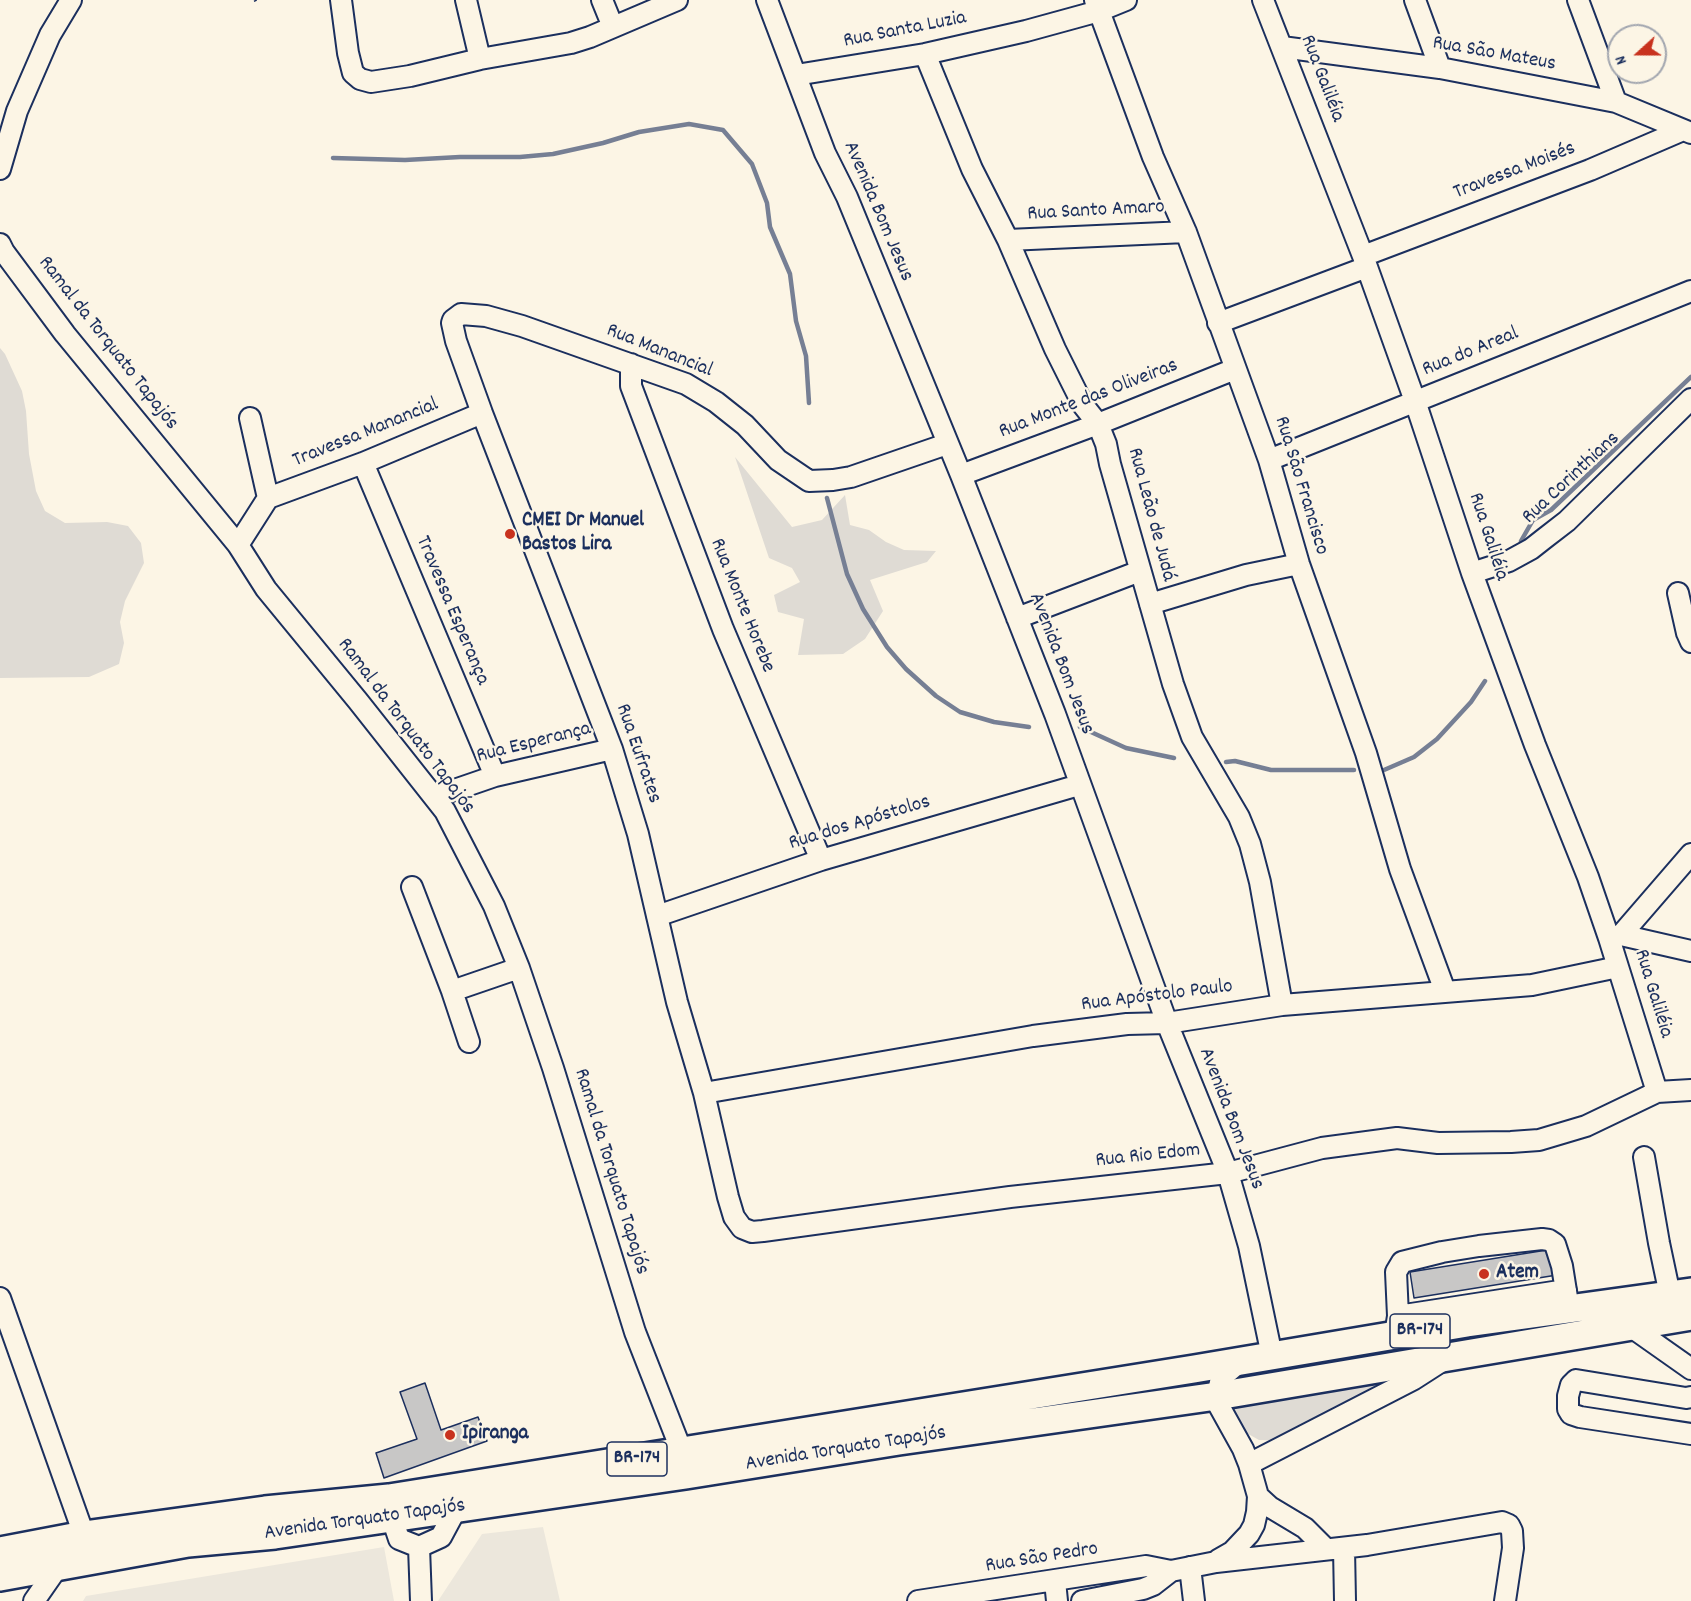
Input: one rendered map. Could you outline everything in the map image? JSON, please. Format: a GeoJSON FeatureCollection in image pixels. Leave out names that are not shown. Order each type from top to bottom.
{"type":"FeatureCollection","features":[{"type":"Feature","properties":{"kind":"highway","name":"Avenida Torquato Tapajós"},"geometry":{"type":"LineString","coordinates":[[0,1551],[84,1535],[265,1510],[389,1498],[682,1452],[1272,1356],[1396,1326],[1467,1323],[1568,1300],[1681,1293]]}},
{"type":"Feature","properties":{"kind":"highway","name":"Avenida Torquato Tapajós"},"geometry":{"type":"LineString","coordinates":[[0,1577],[188,1543],[275,1535],[675,1477],[899,1441],[1217,1396],[1691,1316]]}},
{"type":"Feature","properties":{"kind":"street"},"geometry":{"type":"LineString","coordinates":[[0,169],[17,111],[50,35],[71,0]]}},
{"type":"Feature","properties":{"kind":"street"},"geometry":{"type":"LineString","coordinates":[[341,0],[353,73],[360,79],[371,82],[590,38],[677,0]]}},
{"type":"Feature","properties":{"kind":"street"},"geometry":{"type":"LineString","coordinates":[[466,0],[480,59]]}},
{"type":"Feature","properties":{"kind":"street"},"geometry":{"type":"LineString","coordinates":[[602,0],[613,27]]}},
{"type":"Feature","properties":{"kind":"street","name":"Avenida Bom Jesus"},"geometry":{"type":"LineString","coordinates":[[767,0],[825,153],[846,197],[961,475],[1055,714],[1167,1023],[1228,1173],[1249,1246],[1272,1356]]}},
{"type":"Feature","properties":{"kind":"street","name":"Rua Santa Luzia"},"geometry":{"type":"LineString","coordinates":[[795,75],[925,54],[1026,31],[1097,5],[1126,0]]}},
{"type":"Feature","properties":{"kind":"street","name":"Rua Galiléia"},"geometry":{"type":"LineString","coordinates":[[1263,0],[1365,261],[1415,401],[1472,573],[1535,745],[1588,877],[1615,937],[1618,967],[1657,1092]]}},
{"type":"Feature","properties":{"kind":"street"},"geometry":{"type":"LineString","coordinates":[[1415,0],[1440,68]]}},
{"type":"Feature","properties":{"kind":"street"},"geometry":{"type":"LineString","coordinates":[[1578,0],[1616,102]]}},
{"type":"Feature","properties":{"kind":"street","name":"Rua São Francisco"},"geometry":{"type":"LineString","coordinates":[[1097,5],[1153,157],[1186,232],[1269,460],[1299,564],[1366,753],[1400,869],[1445,991]]}},
{"type":"Feature","properties":{"kind":"street","name":"Rua São Mateus"},"geometry":{"type":"LineString","coordinates":[[1282,47],[1440,68],[1616,102],[1687,132]]}},
{"type":"Feature","properties":{"kind":"street","name":"Rua Leão de Judá"},"geometry":{"type":"LineString","coordinates":[[925,54],[972,169],[1008,240],[1055,349],[1083,405],[1098,424],[1106,444],[1173,684],[1192,737],[1239,817],[1250,844],[1260,882],[1282,1005]]}},
{"type":"Feature","properties":{"kind":"street","name":"Travessa Moisés"},"geometry":{"type":"LineString","coordinates":[[1218,323],[1365,261],[1687,132]]}},
{"type":"Feature","properties":{"kind":"street","name":"Rua Santo Amaro"},"geometry":{"type":"LineString","coordinates":[[1008,240],[1186,232]]}},
{"type":"Feature","properties":{"kind":"street","name":"Ramal da Torquato Tapajós"},"geometry":{"type":"LineString","coordinates":[[0,244],[65,334],[238,545],[266,590],[445,811],[486,888],[519,968],[553,1068],[635,1332],[682,1452]]}},
{"type":"Feature","properties":{"kind":"street","name":"Rua do Areal"},"geometry":{"type":"LineString","coordinates":[[1269,460],[1691,291]]}},
{"type":"Feature","properties":{"kind":"street","name":"Rua Manancial"},"geometry":{"type":"LineString","coordinates":[[456,341],[452,328],[453,320],[461,314],[486,316],[522,326],[686,384],[716,402],[745,425],[778,460],[809,481],[851,477],[948,444]]}},
{"type":"Feature","properties":{"kind":"street","name":"Rua Eufrates"},"geometry":{"type":"LineString","coordinates":[[456,341],[612,749],[638,834],[677,1002],[704,1093],[728,1197]]}},
{"type":"Feature","properties":{"kind":"street","name":"Rua Monte Horebe"},"geometry":{"type":"LineString","coordinates":[[631,364],[632,386],[723,629],[821,860]]}},
{"type":"Feature","properties":{"kind":"street","name":"Rua Monte das Oliveiras"},"geometry":{"type":"LineString","coordinates":[[961,475],[1098,424],[1235,369]]}},
{"type":"Feature","properties":{"kind":"street","name":"Rua Corinthians"},"geometry":{"type":"LineString","coordinates":[[1472,573],[1509,561],[1545,538],[1567,520],[1691,399]]}},
{"type":"Feature","properties":{"kind":"street","name":"Travessa Manancial"},"geometry":{"type":"LineString","coordinates":[[250,418],[268,498],[363,463],[482,413]]}},
{"type":"Feature","properties":{"kind":"street","name":"Travessa Esperança"},"geometry":{"type":"LineString","coordinates":[[363,463],[495,776]]}},
{"type":"Feature","properties":{"kind":"street"},"geometry":{"type":"LineString","coordinates":[[238,545],[268,498]]}},
{"type":"Feature","properties":{"kind":"street"},"geometry":{"type":"LineString","coordinates":[[1150,604],[1246,575],[1299,564]]}},
{"type":"Feature","properties":{"kind":"street"},"geometry":{"type":"LineString","coordinates":[[1017,618],[1140,571]]}},
{"type":"Feature","properties":{"kind":"street"},"geometry":{"type":"LineString","coordinates":[[1678,593],[1691,642]]}},
{"type":"Feature","properties":{"kind":"street","name":"Rua Esperança"},"geometry":{"type":"LineString","coordinates":[[434,797],[495,776],[612,749]]}},
{"type":"Feature","properties":{"kind":"street","name":"Rua dos Apóstolos"},"geometry":{"type":"LineString","coordinates":[[657,916],[821,860],[1079,785]]}},
{"type":"Feature","properties":{"kind":"street"},"geometry":{"type":"LineString","coordinates":[[1615,937],[1691,854]]}},
{"type":"Feature","properties":{"kind":"street"},"geometry":{"type":"LineString","coordinates":[[412,886],[469,1042]]}},
{"type":"Feature","properties":{"kind":"street"},"geometry":{"type":"LineString","coordinates":[[1615,937],[1691,951]]}},
{"type":"Feature","properties":{"kind":"street","name":"Rua Apóstolo Paulo"},"geometry":{"type":"LineString","coordinates":[[704,1093],[1032,1036],[1127,1024],[1167,1023],[1282,1005],[1532,985],[1618,967]]}},
{"type":"Feature","properties":{"kind":"street"},"geometry":{"type":"LineString","coordinates":[[452,991],[519,968]]}},
{"type":"Feature","properties":{"kind":"street","name":"Rua Rio Edom"},"geometry":{"type":"LineString","coordinates":[[728,1197],[734,1217],[742,1228],[752,1232],[1010,1197],[1228,1173],[1322,1148],[1397,1138],[1438,1143],[1539,1140],[1586,1126],[1657,1092],[1691,1090]]}},
{"type":"Feature","properties":{"kind":"street"},"geometry":{"type":"LineString","coordinates":[[1644,1157],[1659,1243],[1681,1293]]}},
{"type":"Feature","properties":{"kind":"street"},"geometry":{"type":"LineString","coordinates":[[1396,1326],[1396,1272],[1402,1262],[1479,1246],[1549,1240],[1555,1244],[1568,1300]]}},
{"type":"Feature","properties":{"kind":"street"},"geometry":{"type":"LineString","coordinates":[[0,1298],[84,1535]]}},
{"type":"Feature","properties":{"kind":"street"},"geometry":{"type":"LineString","coordinates":[[1630,1326],[1691,1369]]}},
{"type":"Feature","properties":{"kind":"street"},"geometry":{"type":"LineString","coordinates":[[1249,1464],[1404,1385],[1450,1356]]}},
{"type":"Feature","properties":{"kind":"street"},"geometry":{"type":"LineString","coordinates":[[1216,1562],[1232,1552],[1249,1534],[1254,1526],[1258,1496],[1243,1449],[1218,1404],[1217,1396],[1221,1378],[1242,1361]]}},
{"type":"Feature","properties":{"kind":"street"},"geometry":{"type":"LineString","coordinates":[[1691,1397],[1576,1380],[1571,1385],[1568,1396],[1568,1409],[1571,1414],[1580,1417],[1691,1434]]}},
{"type":"Feature","properties":{"kind":"street"},"geometry":{"type":"LineString","coordinates":[[1258,1496],[1270,1508],[1335,1548],[1345,1601]]}},
{"type":"Feature","properties":{"kind":"street"},"geometry":{"type":"LineString","coordinates":[[392,1518],[399,1539],[419,1547],[441,1537],[456,1509]]}},
{"type":"Feature","properties":{"kind":"street","name":"Rua São Pedro"},"geometry":{"type":"LineString","coordinates":[[918,1601],[1146,1566],[1181,1569],[1216,1562],[1415,1538],[1502,1522],[1509,1525],[1512,1531],[1513,1548],[1505,1601]]}},
{"type":"Feature","properties":{"kind":"street"},"geometry":{"type":"LineString","coordinates":[[419,1547],[421,1601]]}},
{"type":"Feature","properties":{"kind":"street"},"geometry":{"type":"LineString","coordinates":[[34,1601],[57,1568]]}},
{"type":"Feature","properties":{"kind":"street"},"geometry":{"type":"LineString","coordinates":[[1181,1569],[1194,1601]]}},
{"type":"Feature","properties":{"kind":"street","name":"Rua São Pedro"},"geometry":{"type":"LineString","coordinates":[[1082,1601],[1143,1589],[1181,1569]]}},
{"type":"Feature","properties":{"kind":"street"},"geometry":{"type":"LineString","coordinates":[[1055,1581],[1057,1601]]}},
{"type":"Feature","properties":{"kind":"shaded area"},"geometry":{"type":"Polygon","coordinates":[[[0,348],[22,391],[29,454],[36,491],[45,511],[65,523],[107,522],[128,526],[141,543],[144,563],[125,601],[120,622],[124,643],[119,664],[89,677],[0,678],[0,348]]]}},
{"type":"Feature","properties":{"kind":"shaded area"},"geometry":{"type":"Polygon","coordinates":[[[735,457],[792,527],[822,520],[845,495],[850,525],[869,530],[886,542],[904,550],[936,551],[927,562],[870,580],[883,611],[865,639],[843,654],[798,655],[804,619],[778,612],[774,595],[800,582],[792,568],[769,558],[735,457]]]}},
{"type":"Feature","properties":{"kind":"shaded area"},"geometry":{"type":"Polygon","coordinates":[[[1390,1380],[1286,1441],[1259,1440],[1243,1431],[1231,1412],[1231,1402],[1390,1380]]]}},
{"type":"Feature","properties":{"kind":"shaded area"},"geometry":{"type":"Polygon","coordinates":[[[543,1527],[560,1601],[438,1601],[482,1534],[543,1527]]]}},
{"type":"Feature","properties":{"kind":"shaded area"},"geometry":{"type":"Polygon","coordinates":[[[384,1547],[394,1601],[83,1601],[86,1596],[384,1547]]]}},
{"type":"Feature","properties":{"kind":"building","name":"Atem"},"geometry":{"type":"Polygon","coordinates":[[[1553,1249],[1557,1275],[1414,1298],[1410,1272],[1553,1249]]]}},
{"type":"Feature","properties":{"kind":"building","name":"Ipiranga"},"geometry":{"type":"Polygon","coordinates":[[[425,1383],[441,1430],[478,1417],[487,1441],[384,1478],[376,1453],[417,1439],[400,1392],[425,1383]]]}},
{"type":"Feature","properties":{"kind":"waterway"},"geometry":{"type":"LineString","coordinates":[[333,158],[405,160],[520,157],[553,154],[639,132],[689,124],[723,130],[752,164],[767,203],[770,227],[790,274],[796,321],[806,356],[809,403]]}},
{"type":"Feature","properties":{"kind":"waterway"},"geometry":{"type":"LineString","coordinates":[[1521,541],[1533,520],[1551,510],[1691,377]]}},
{"type":"Feature","properties":{"kind":"waterway"},"geometry":{"type":"LineString","coordinates":[[827,498],[847,574],[863,609],[887,647],[906,669],[936,696],[960,712],[994,722],[1029,727]]}},
{"type":"Feature","properties":{"kind":"waterway"},"geometry":{"type":"LineString","coordinates":[[1384,770],[1414,757],[1437,739],[1471,702],[1485,681]]}},
{"type":"Feature","properties":{"kind":"waterway"},"geometry":{"type":"LineString","coordinates":[[1080,727],[1126,748],[1174,758]]}},
{"type":"Feature","properties":{"kind":"waterway"},"geometry":{"type":"LineString","coordinates":[[1226,762],[1235,761],[1271,770],[1354,770]]}},
{"type":"Feature","properties":{"kind":"place","name":"CMEI Dr Manuel Bastos Lira"},"geometry":{"type":"Point","coordinates":[510,534]}},
{"type":"Feature","properties":{"kind":"place","name":"Atem"},"geometry":{"type":"Point","coordinates":[1484,1274]}},
{"type":"Feature","properties":{"kind":"place","name":"Ipiranga"},"geometry":{"type":"Point","coordinates":[450,1435]}}]}
